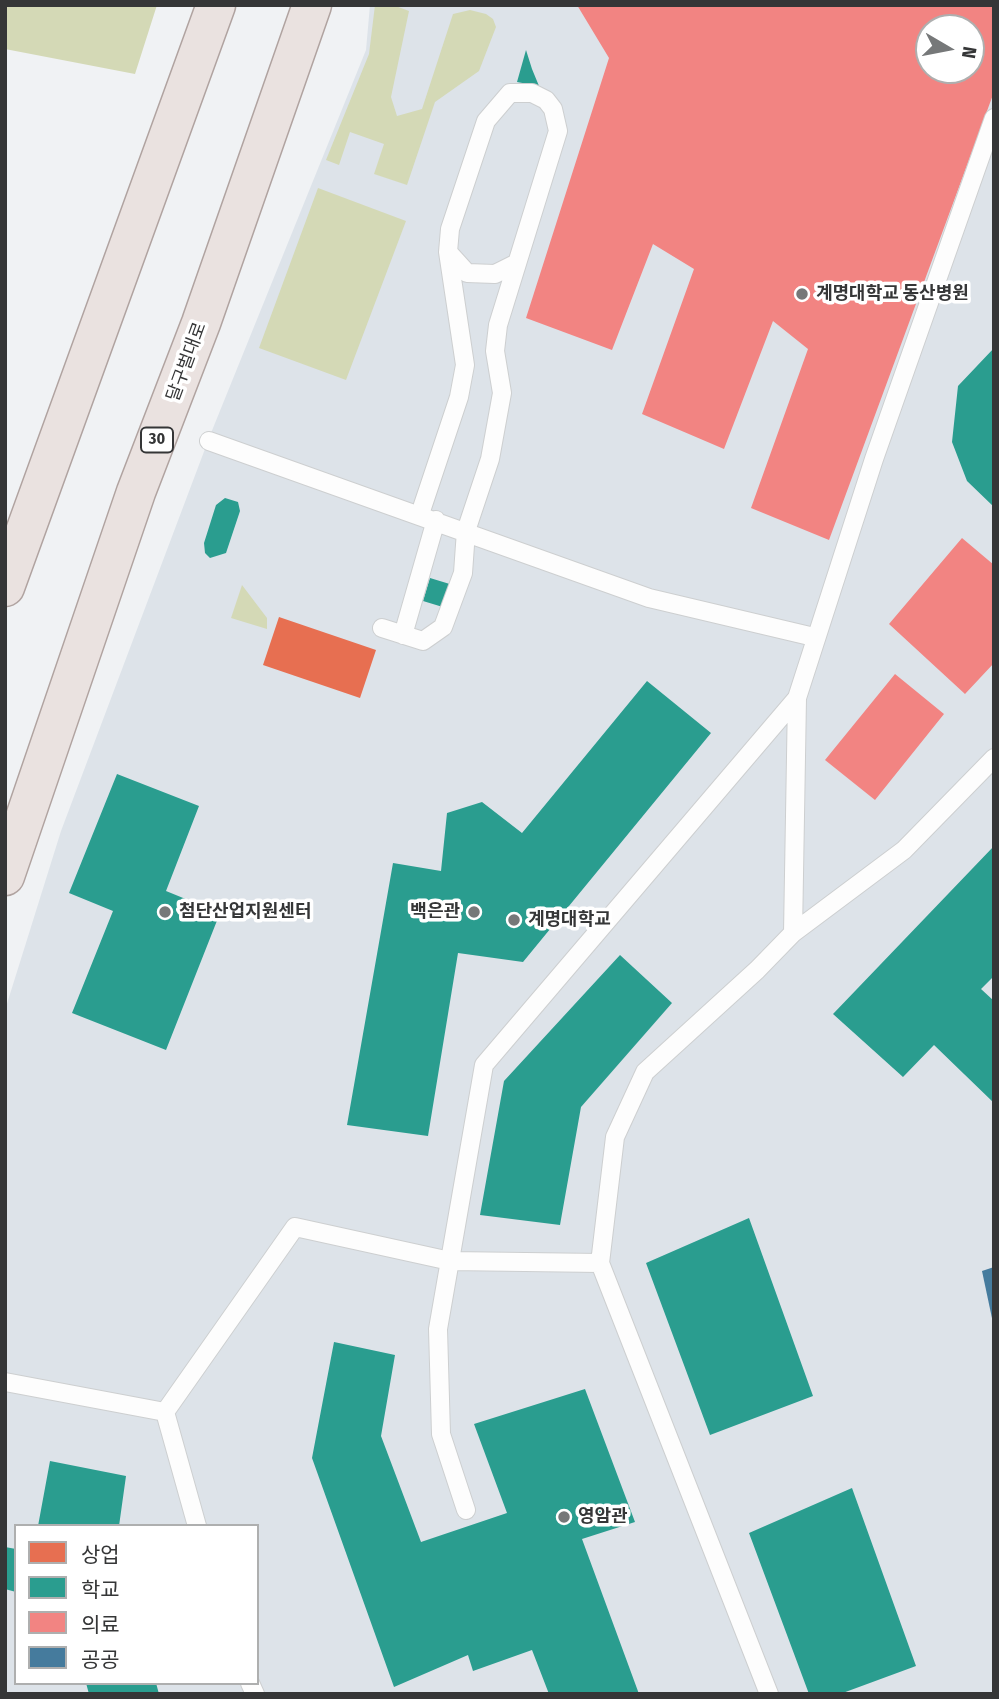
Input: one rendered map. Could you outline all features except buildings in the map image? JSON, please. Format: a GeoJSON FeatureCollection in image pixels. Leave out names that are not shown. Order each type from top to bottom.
{"type":"FeatureCollection","features":[{"type":"Feature","properties":{"kind":"main road"},"geometry":{"type":"LineString","coordinates":[[5,587],[216,5]]}},
{"type":"Feature","properties":{"kind":"main road","name":"달구벌대로"},"geometry":{"type":"LineString","coordinates":[[5,876],[136,492],[201,323],[312,5]]}},
{"type":"Feature","properties":{"kind":"lane"},"geometry":{"type":"LineString","coordinates":[[382,628],[403,635],[423,641],[443,627],[463,573],[466,531],[495,440],[502,393],[495,351],[498,325],[558,131],[554,109],[546,100],[532,93],[510,93],[486,121],[454,213],[448,252],[465,365],[403,635]]}},
{"type":"Feature","properties":{"kind":"lane"},"geometry":{"type":"LineString","coordinates":[[793,933],[797,698],[814,637],[994,118]]}},
{"type":"Feature","properties":{"kind":"lane"},"geometry":{"type":"LineString","coordinates":[[448,252],[467,273],[495,274],[515,264]]}},
{"type":"Feature","properties":{"kind":"lane"},"geometry":{"type":"LineString","coordinates":[[209,441],[649,598],[814,637]]}},
{"type":"Feature","properties":{"kind":"lane"},"geometry":{"type":"LineString","coordinates":[[466,1510],[441,1434],[438,1329],[484,1065],[797,698]]}},
{"type":"Feature","properties":{"kind":"lane"},"geometry":{"type":"LineString","coordinates":[[769,1694],[600,1263],[614,1137],[645,1072],[757,971],[793,933],[904,850],[994,758]]}},
{"type":"Feature","properties":{"kind":"lane"},"geometry":{"type":"LineString","coordinates":[[165,1412],[295,1227],[450,1261],[600,1263]]}},
{"type":"Feature","properties":{"kind":"lane"},"geometry":{"type":"LineString","coordinates":[[5,1382],[165,1412]]}},
{"type":"Feature","properties":{"kind":"lane"},"geometry":{"type":"LineString","coordinates":[[165,1412],[196,1524]]}},
{"type":"Feature","properties":{"kind":"shaded area","name":"계명대학교"},"geometry":{"type":"Polygon","coordinates":[[[370,5],[994,5],[994,1694],[5,1694],[5,1010],[61,831],[211,433],[366,50],[370,5]]]}},
{"type":"Feature","properties":{"kind":"green space"},"geometry":{"type":"Polygon","coordinates":[[[5,5],[157,5],[135,74],[5,49],[5,5]]]}},
{"type":"Feature","properties":{"kind":"green space"},"geometry":{"type":"Polygon","coordinates":[[[375,5],[393,5],[409,11],[391,97],[397,116],[422,109],[453,14],[470,10],[486,14],[493,19],[496,27],[479,71],[435,102],[407,185],[374,174],[384,144],[350,132],[339,165],[326,160],[369,54],[375,5]]]}},
{"type":"Feature","properties":{"kind":"green space"},"geometry":{"type":"Polygon","coordinates":[[[318,188],[406,221],[346,380],[259,348],[318,188]]]}},
{"type":"Feature","properties":{"kind":"green space"},"geometry":{"type":"Polygon","coordinates":[[[242,585],[267,618],[267,629],[231,618],[242,585]]]}},
{"type":"Feature","properties":{"kind":"place","name":"계명대학교 동산병원"},"geometry":{"type":"Point","coordinates":[802,294]}},
{"type":"Feature","properties":{"kind":"place","name":"첨단산업지원센터"},"geometry":{"type":"Point","coordinates":[165,912]}},
{"type":"Feature","properties":{"kind":"place","name":"백은관"},"geometry":{"type":"Point","coordinates":[474,912]}},
{"type":"Feature","properties":{"kind":"place","name":"계명대학교"},"geometry":{"type":"Point","coordinates":[514,920]}},
{"type":"Feature","properties":{"kind":"place","name":"영암관"},"geometry":{"type":"Point","coordinates":[564,1517]}}]}
